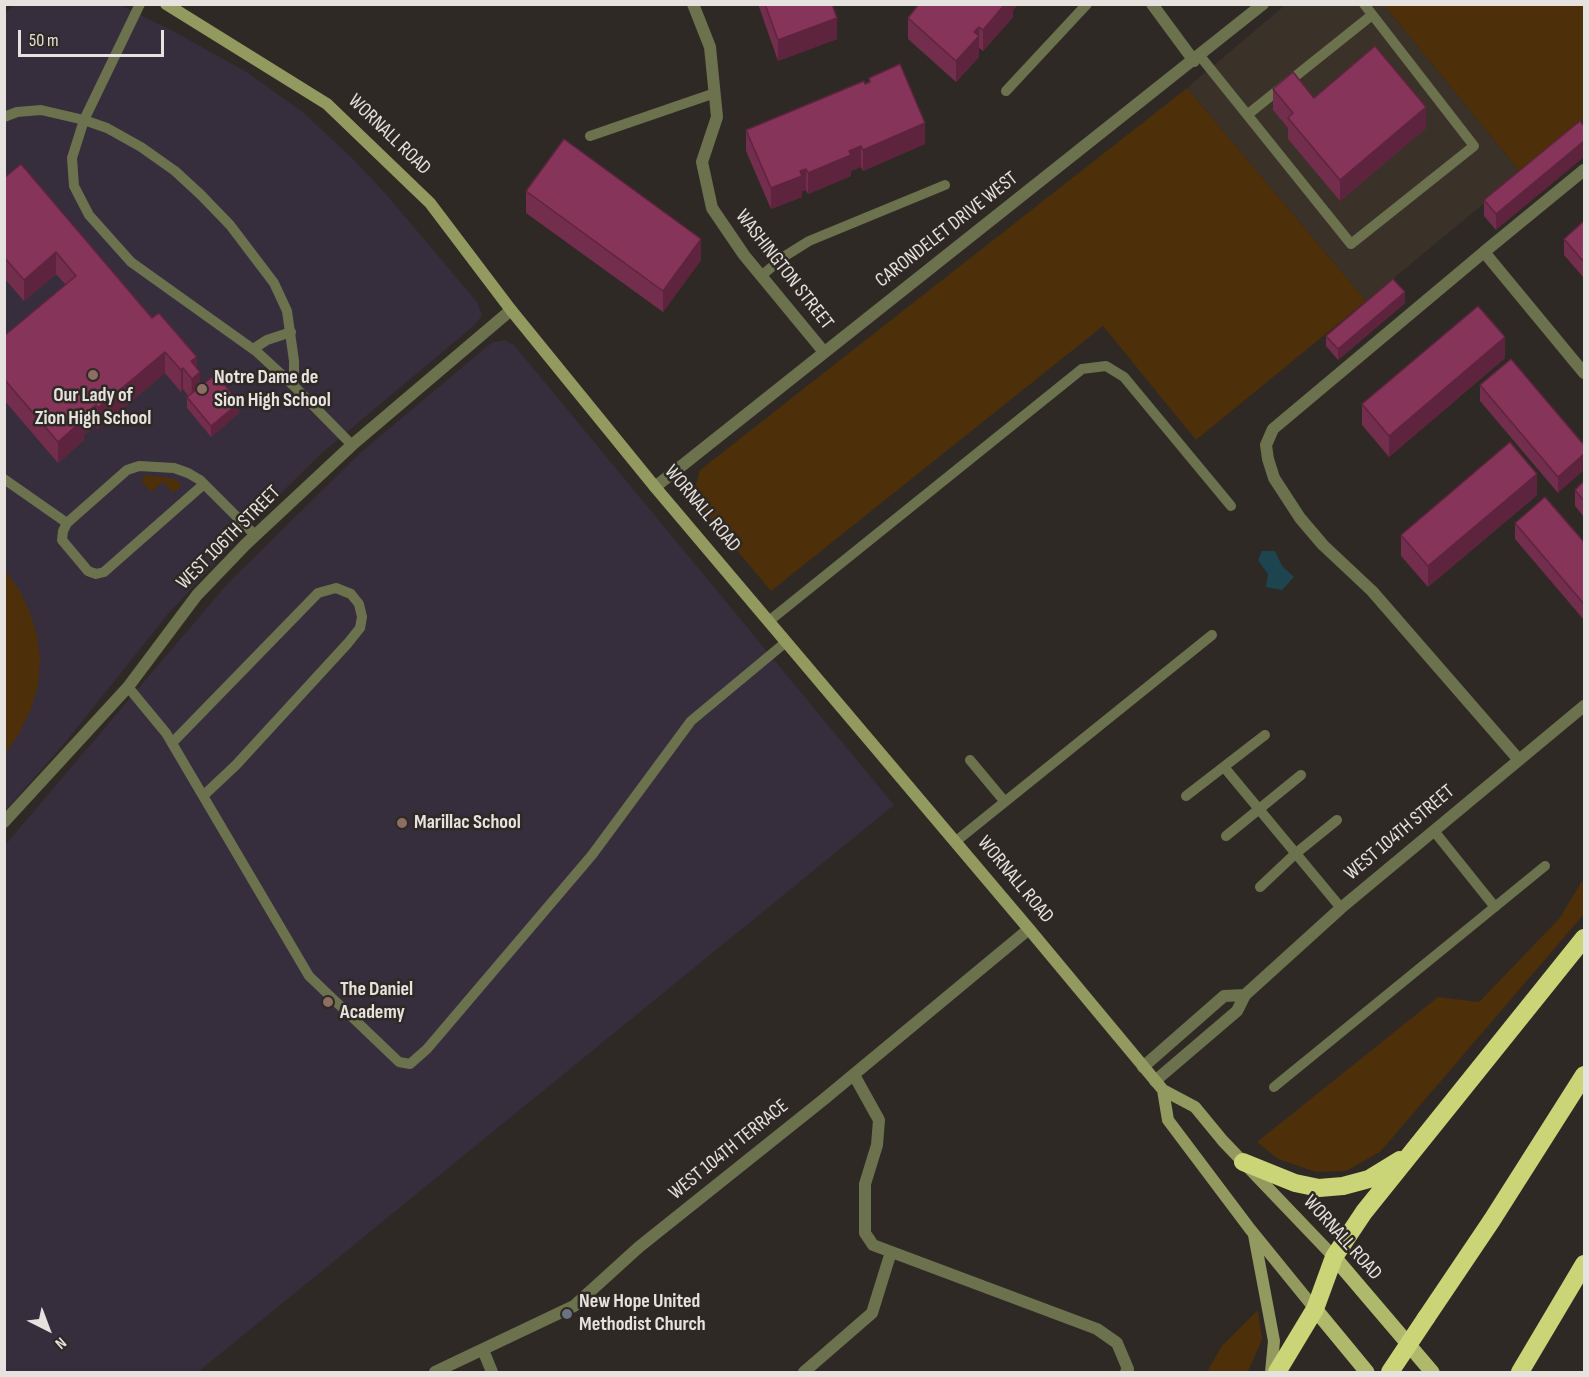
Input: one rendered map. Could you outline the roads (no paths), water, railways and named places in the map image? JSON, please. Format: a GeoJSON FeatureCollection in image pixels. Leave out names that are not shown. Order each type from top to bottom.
{"type":"FeatureCollection","features":[{"type":"Feature","properties":{"kind":"highway"},"geometry":{"type":"LineString","coordinates":[[1277,1372],[1315,1309],[1334,1257],[1364,1212],[1584,938]]}},
{"type":"Feature","properties":{"kind":"highway"},"geometry":{"type":"LineString","coordinates":[[1390,1372],[1516,1184],[1584,1076]]}},
{"type":"Feature","properties":{"kind":"highway"},"geometry":{"type":"LineString","coordinates":[[1243,1162],[1295,1183],[1319,1188],[1343,1186],[1369,1179],[1410,1154]]}},
{"type":"Feature","properties":{"kind":"highway"},"geometry":{"type":"LineString","coordinates":[[1520,1372],[1584,1264]]}},
{"type":"Feature","properties":{"kind":"main road","name":"WORNALL ROAD"},"geometry":{"type":"LineString","coordinates":[[166,4],[327,104],[430,203],[511,310],[655,487],[1029,928],[1159,1086],[1195,1107],[1243,1162],[1334,1257],[1432,1372]]}},
{"type":"Feature","properties":{"kind":"main road","name":"WORNALL ROAD"},"geometry":{"type":"LineString","coordinates":[[1159,1086],[1168,1120],[1254,1233],[1367,1372]]}},
{"type":"Feature","properties":{"kind":"main road"},"geometry":{"type":"LineString","coordinates":[[1254,1233],[1274,1341],[1271,1372]]}},
{"type":"Feature","properties":{"kind":"street","name":"WASHINGTON STREET"},"geometry":{"type":"LineString","coordinates":[[693,4],[710,47],[715,93],[717,117],[702,162],[712,208],[744,255],[824,352]]}},
{"type":"Feature","properties":{"kind":"street"},"geometry":{"type":"LineString","coordinates":[[1152,4],[1197,59]]}},
{"type":"Feature","properties":{"kind":"street","name":"CARONDELET DRIVE WEST"},"geometry":{"type":"LineString","coordinates":[[655,487],[1197,59],[1257,6]]}},
{"type":"Feature","properties":{"kind":"street"},"geometry":{"type":"LineString","coordinates":[[1519,760],[1372,591],[1323,545],[1300,518],[1274,478],[1266,445],[1273,429],[1584,170]]}},
{"type":"Feature","properties":{"kind":"street"},"geometry":{"type":"LineString","coordinates":[[1484,252],[1584,373]]}},
{"type":"Feature","properties":{"kind":"street","name":"WEST 106TH STREET"},"geometry":{"type":"LineString","coordinates":[[4,822],[128,687],[197,596],[255,535],[352,445],[511,310]]}},
{"type":"Feature","properties":{"kind":"street","name":"WEST 104TH STREET"},"geometry":{"type":"LineString","coordinates":[[1159,1086],[1237,1011],[1245,995],[1341,908],[1584,706]]}},
{"type":"Feature","properties":{"kind":"street","name":"WEST 104TH TERRACE"},"geometry":{"type":"LineString","coordinates":[[435,1372],[574,1306],[639,1247],[854,1075],[1029,928]]}},
{"type":"Feature","properties":{"kind":"street","name":"WEST 104TH STREET"},"geometry":{"type":"LineString","coordinates":[[1143,1067],[1224,996],[1245,995]]}},
{"type":"Feature","properties":{"kind":"street"},"geometry":{"type":"LineString","coordinates":[[854,1075],[879,1120],[877,1145],[865,1184],[865,1233],[873,1245],[1097,1329],[1117,1343],[1128,1368],[1126,1372]]}},
{"type":"Feature","properties":{"kind":"street"},"geometry":{"type":"LineString","coordinates":[[804,1372],[872,1313],[891,1252]]}},
{"type":"Feature","properties":{"kind":"street"},"geometry":{"type":"LineString","coordinates":[[483,1350],[492,1372]]}},
{"type":"Feature","properties":{"kind":"lane"},"geometry":{"type":"LineString","coordinates":[[140,4],[84,120],[72,158],[74,186],[89,215],[131,262],[253,349],[294,386],[352,445]]}},
{"type":"Feature","properties":{"kind":"lane"},"geometry":{"type":"LineString","coordinates":[[1006,92],[1087,4]]}},
{"type":"Feature","properties":{"kind":"lane"},"geometry":{"type":"LineString","coordinates":[[1197,59],[1247,115],[1351,244],[1474,146],[1364,4]]}},
{"type":"Feature","properties":{"kind":"lane"},"geometry":{"type":"LineString","coordinates":[[1247,115],[1372,15]]}},
{"type":"Feature","properties":{"kind":"lane"},"geometry":{"type":"LineString","coordinates":[[590,136],[715,93]]}},
{"type":"Feature","properties":{"kind":"lane"},"geometry":{"type":"LineString","coordinates":[[4,117],[17,112],[41,110],[107,128],[141,147],[175,171],[208,201],[230,225],[274,283],[287,310],[291,332],[294,386]]}},
{"type":"Feature","properties":{"kind":"lane"},"geometry":{"type":"LineString","coordinates":[[761,276],[808,241],[945,185]]}},
{"type":"Feature","properties":{"kind":"lane"},"geometry":{"type":"LineString","coordinates":[[253,349],[267,340],[291,332]]}},
{"type":"Feature","properties":{"kind":"lane"},"geometry":{"type":"LineString","coordinates":[[769,621],[1082,369],[1106,366],[1124,377],[1231,506]]}},
{"type":"Feature","properties":{"kind":"lane"},"geometry":{"type":"LineString","coordinates":[[204,484],[104,572],[96,574],[88,571],[62,540],[67,523],[127,470],[139,466],[174,468],[188,472],[204,484],[255,535]]}},
{"type":"Feature","properties":{"kind":"lane"},"geometry":{"type":"LineString","coordinates":[[4,479],[67,523]]}},
{"type":"Feature","properties":{"kind":"lane"},"geometry":{"type":"LineString","coordinates":[[172,743],[318,593],[336,588],[351,594],[359,604],[362,617],[360,628],[348,644],[236,765],[203,796]]}},
{"type":"Feature","properties":{"kind":"lane"},"geometry":{"type":"LineString","coordinates":[[955,842],[1212,635]]}},
{"type":"Feature","properties":{"kind":"lane"},"geometry":{"type":"LineString","coordinates":[[128,687],[166,733],[309,976],[399,1062],[410,1064],[427,1049],[592,855],[691,721],[786,642]]}},
{"type":"Feature","properties":{"kind":"lane"},"geometry":{"type":"LineString","coordinates":[[1186,796],[1265,735]]}},
{"type":"Feature","properties":{"kind":"lane"},"geometry":{"type":"LineString","coordinates":[[970,760],[1005,802]]}},
{"type":"Feature","properties":{"kind":"lane"},"geometry":{"type":"LineString","coordinates":[[1224,767],[1341,908]]}},
{"type":"Feature","properties":{"kind":"lane"},"geometry":{"type":"LineString","coordinates":[[1226,836],[1301,775]]}},
{"type":"Feature","properties":{"kind":"lane"},"geometry":{"type":"LineString","coordinates":[[1260,886],[1337,820]]}},
{"type":"Feature","properties":{"kind":"lane"},"geometry":{"type":"LineString","coordinates":[[1434,831],[1495,908]]}},
{"type":"Feature","properties":{"kind":"lane"},"geometry":{"type":"LineString","coordinates":[[1274,1087],[1545,866]]}},
{"type":"Feature","properties":{"kind":"water"},"geometry":{"type":"Polygon","coordinates":[[[1262,551],[1275,551],[1282,566],[1294,577],[1282,590],[1266,587],[1268,574],[1258,560],[1262,551]]]}},
{"type":"Feature","properties":{"kind":"place","name":"Our Lady of Zion High School"},"geometry":{"type":"Point","coordinates":[93,375]}},
{"type":"Feature","properties":{"kind":"place","name":"Notre Dame de Sion High School"},"geometry":{"type":"Point","coordinates":[202,389]}},
{"type":"Feature","properties":{"kind":"place","name":"Marillac School"},"geometry":{"type":"Point","coordinates":[402,823]}},
{"type":"Feature","properties":{"kind":"place","name":"The Daniel Academy"},"geometry":{"type":"Point","coordinates":[328,1002]}},
{"type":"Feature","properties":{"kind":"place","name":"New Hope United Methodist Church"},"geometry":{"type":"Point","coordinates":[567,1314]}}]}
